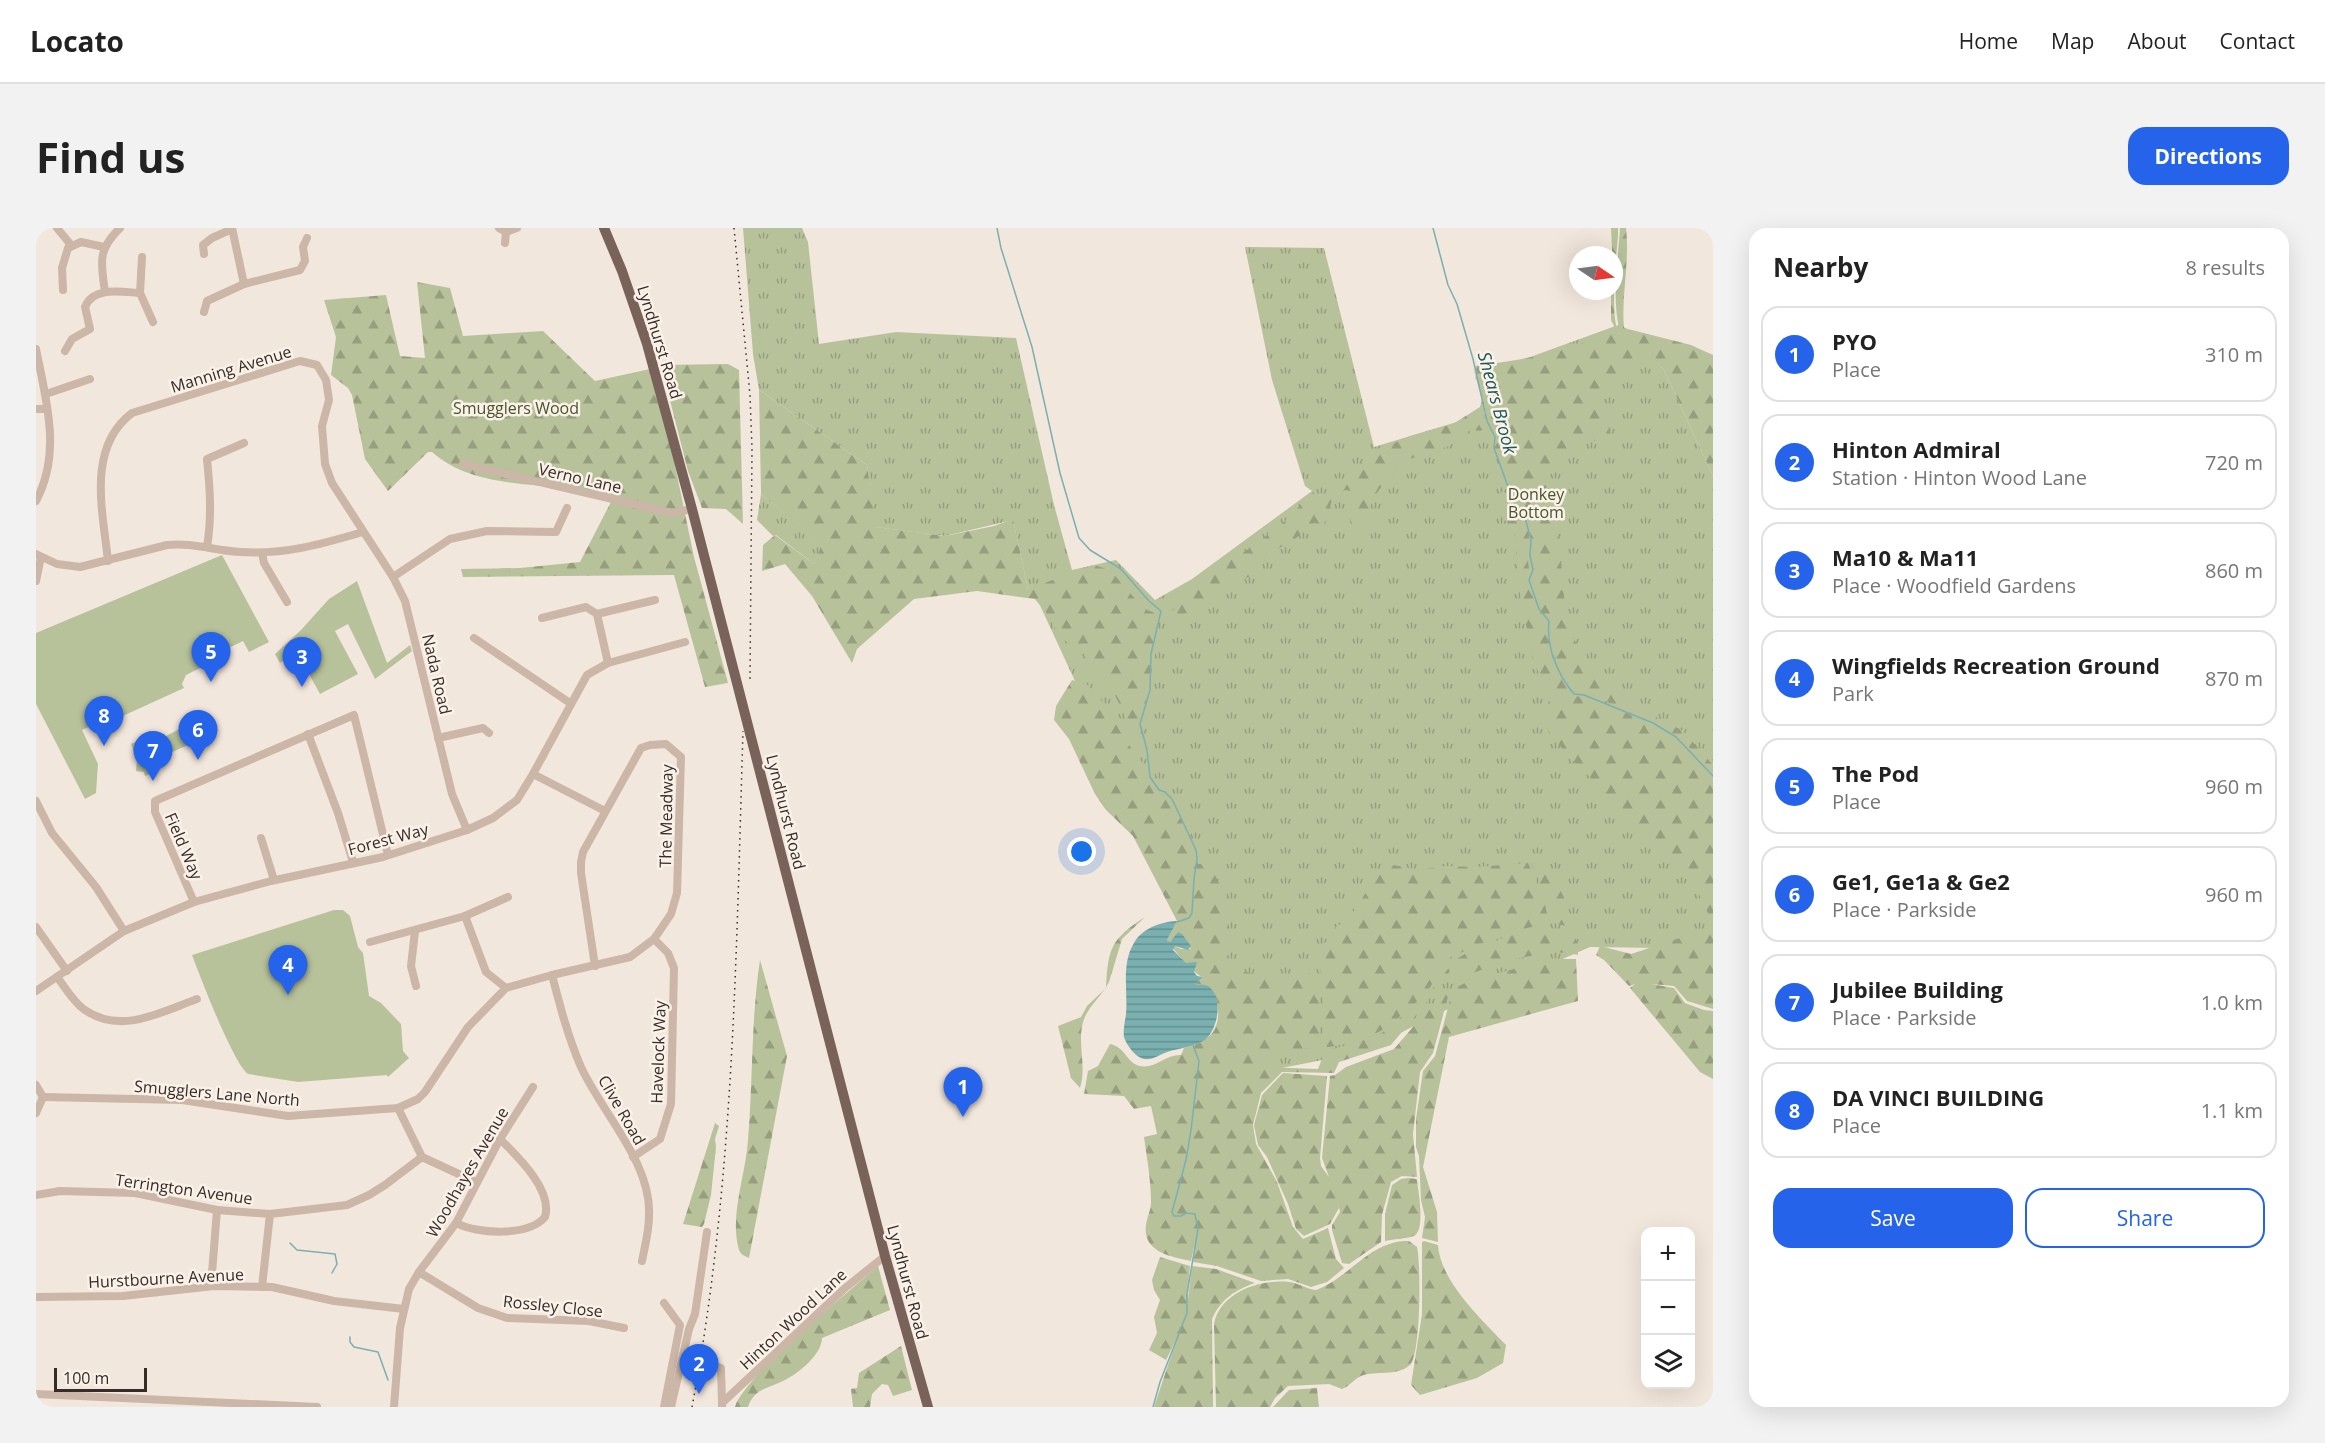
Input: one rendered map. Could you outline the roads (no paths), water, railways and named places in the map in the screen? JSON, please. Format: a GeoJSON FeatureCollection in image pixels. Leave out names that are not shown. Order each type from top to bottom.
{"type":"FeatureCollection","features":[{"type":"Feature","properties":{"kind":"main road","name":"Lyndhurst Road"},"geometry":{"type":"LineString","coordinates":[[604,228],[622,271],[646,344],[692,509],[885,1256],[928,1407]]}},
{"type":"Feature","properties":{"kind":"street"},"geometry":{"type":"LineString","coordinates":[[57,228],[71,245]]}},
{"type":"Feature","properties":{"kind":"street"},"geometry":{"type":"LineString","coordinates":[[105,292],[101,265],[104,247],[120,228]]}},
{"type":"Feature","properties":{"kind":"street"},"geometry":{"type":"LineString","coordinates":[[505,243],[502,230],[517,228]]}},
{"type":"Feature","properties":{"kind":"street"},"geometry":{"type":"LineString","coordinates":[[201,248],[212,238],[232,229],[244,284]]}},
{"type":"Feature","properties":{"kind":"street"},"geometry":{"type":"LineString","coordinates":[[204,312],[207,301],[244,284],[300,270],[305,261],[299,246],[307,238]]}},
{"type":"Feature","properties":{"kind":"street"},"geometry":{"type":"LineString","coordinates":[[63,290],[59,268],[71,245],[84,242],[104,247]]}},
{"type":"Feature","properties":{"kind":"street"},"geometry":{"type":"LineString","coordinates":[[142,257],[141,293],[153,322]]}},
{"type":"Feature","properties":{"kind":"street"},"geometry":{"type":"LineString","coordinates":[[65,351],[72,339],[90,329],[85,311],[86,303],[93,296],[105,292],[141,293]]}},
{"type":"Feature","properties":{"kind":"street"},"geometry":{"type":"LineString","coordinates":[[36,350],[46,394],[51,454],[47,475],[38,489],[36,501]]}},
{"type":"Feature","properties":{"kind":"street","name":"Manning Avenue"},"geometry":{"type":"LineString","coordinates":[[108,561],[100,481],[104,450],[121,422],[132,413],[300,361],[317,365],[326,380],[329,400],[322,426],[325,464],[332,483],[363,532]]}},
{"type":"Feature","properties":{"kind":"street"},"geometry":{"type":"LineString","coordinates":[[46,394],[90,379]]}},
{"type":"Feature","properties":{"kind":"street"},"geometry":{"type":"LineString","coordinates":[[36,409],[47,409]]}},
{"type":"Feature","properties":{"kind":"street"},"geometry":{"type":"LineString","coordinates":[[207,547],[211,494],[207,459],[244,443]]}},
{"type":"Feature","properties":{"kind":"street","name":"Verno Lane"},"geometry":{"type":"LineString","coordinates":[[463,464],[672,513],[692,509]]}},
{"type":"Feature","properties":{"kind":"street"},"geometry":{"type":"LineString","coordinates":[[393,577],[450,539],[487,531],[556,532],[567,508]]}},
{"type":"Feature","properties":{"kind":"street"},"geometry":{"type":"LineString","coordinates":[[36,581],[39,555],[57,564],[74,567],[181,543],[262,553],[301,550],[363,532]]}},
{"type":"Feature","properties":{"kind":"street","name":"Nada Road"},"geometry":{"type":"LineString","coordinates":[[363,532],[393,577],[405,601],[452,794],[467,830]]}},
{"type":"Feature","properties":{"kind":"street"},"geometry":{"type":"LineString","coordinates":[[262,553],[264,563],[287,602]]}},
{"type":"Feature","properties":{"kind":"street"},"geometry":{"type":"LineString","coordinates":[[542,618],[586,608],[597,614],[655,600]]}},
{"type":"Feature","properties":{"kind":"street"},"geometry":{"type":"LineString","coordinates":[[597,614],[608,663]]}},
{"type":"Feature","properties":{"kind":"street"},"geometry":{"type":"LineString","coordinates":[[474,638],[570,703]]}},
{"type":"Feature","properties":{"kind":"street","name":"Forest Way"},"geometry":{"type":"LineString","coordinates":[[36,991],[124,931],[194,902],[274,880],[388,855],[467,830],[493,818],[517,800],[587,675],[608,663],[685,642]]}},
{"type":"Feature","properties":{"kind":"street"},"geometry":{"type":"LineString","coordinates":[[353,862],[338,813],[308,734],[354,715],[388,855]]}},
{"type":"Feature","properties":{"kind":"street"},"geometry":{"type":"LineString","coordinates":[[438,738],[485,728]]}},
{"type":"Feature","properties":{"kind":"street","name":"Field Way"},"geometry":{"type":"LineString","coordinates":[[194,902],[155,812],[155,801],[308,734]]}},
{"type":"Feature","properties":{"kind":"street","name":"The Meadway"},"geometry":{"type":"LineString","coordinates":[[666,744],[681,758],[677,893],[671,914],[654,939],[630,957],[595,966],[581,862],[605,811],[641,748],[666,744]]}},
{"type":"Feature","properties":{"kind":"street"},"geometry":{"type":"LineString","coordinates":[[533,774],[605,811]]}},
{"type":"Feature","properties":{"kind":"street"},"geometry":{"type":"LineString","coordinates":[[36,801],[52,833],[96,887],[124,931]]}},
{"type":"Feature","properties":{"kind":"street"},"geometry":{"type":"LineString","coordinates":[[262,838],[274,880]]}},
{"type":"Feature","properties":{"kind":"street"},"geometry":{"type":"LineString","coordinates":[[370,942],[465,916],[508,897]]}},
{"type":"Feature","properties":{"kind":"street"},"geometry":{"type":"LineString","coordinates":[[465,916],[486,972],[506,988]]}},
{"type":"Feature","properties":{"kind":"street"},"geometry":{"type":"LineString","coordinates":[[36,927],[67,971]]}},
{"type":"Feature","properties":{"kind":"street"},"geometry":{"type":"LineString","coordinates":[[415,931],[411,966],[416,986]]}},
{"type":"Feature","properties":{"kind":"street","name":"Havelock Way"},"geometry":{"type":"LineString","coordinates":[[633,1157],[660,1139],[671,1104],[674,968],[668,953],[654,939]]}},
{"type":"Feature","properties":{"kind":"street","name":"Smugglers Lane North"},"geometry":{"type":"LineString","coordinates":[[43,1097],[182,1100],[288,1116],[398,1108],[418,1099],[468,1027],[506,988],[595,966]]}},
{"type":"Feature","properties":{"kind":"street","name":"Clive Road"},"geometry":{"type":"LineString","coordinates":[[552,975],[565,1022],[582,1068],[633,1157],[646,1189],[650,1215],[642,1261]]}},
{"type":"Feature","properties":{"kind":"street"},"geometry":{"type":"LineString","coordinates":[[57,977],[84,1010],[112,1022],[140,1020],[197,999]]}},
{"type":"Feature","properties":{"kind":"street"},"geometry":{"type":"LineString","coordinates":[[36,1084],[43,1097],[36,1113]]}},
{"type":"Feature","properties":{"kind":"street","name":"Woodhayes Avenue"},"geometry":{"type":"LineString","coordinates":[[394,1407],[398,1348],[409,1289],[456,1223],[500,1139],[533,1087]]}},
{"type":"Feature","properties":{"kind":"street"},"geometry":{"type":"LineString","coordinates":[[398,1108],[422,1157],[476,1182]]}},
{"type":"Feature","properties":{"kind":"street"},"geometry":{"type":"LineString","coordinates":[[456,1223],[476,1231],[522,1230],[532,1228],[545,1217],[547,1200],[543,1192],[518,1157],[500,1139]]}},
{"type":"Feature","properties":{"kind":"street","name":"Terrington Avenue"},"geometry":{"type":"LineString","coordinates":[[36,1195],[60,1191],[135,1193],[217,1210],[270,1214],[347,1204],[377,1190],[422,1157]]}},
{"type":"Feature","properties":{"kind":"street"},"geometry":{"type":"LineString","coordinates":[[211,1286],[217,1210]]}},
{"type":"Feature","properties":{"kind":"street"},"geometry":{"type":"LineString","coordinates":[[262,1287],[270,1214]]}},
{"type":"Feature","properties":{"kind":"street"},"geometry":{"type":"LineString","coordinates":[[670,1407],[689,1329],[695,1314],[706,1232]]}},
{"type":"Feature","properties":{"kind":"street","name":"Hinton Wood Lane"},"geometry":{"type":"LineString","coordinates":[[722,1405],[845,1288],[885,1256]]}},
{"type":"Feature","properties":{"kind":"street","name":"Rossley Close"},"geometry":{"type":"LineString","coordinates":[[419,1272],[478,1308],[507,1318],[589,1321],[624,1328]]}},
{"type":"Feature","properties":{"kind":"street","name":"Hurstbourne Avenue"},"geometry":{"type":"LineString","coordinates":[[36,1297],[123,1296],[211,1286],[272,1287],[334,1301],[404,1309]]}},
{"type":"Feature","properties":{"kind":"street"},"geometry":{"type":"LineString","coordinates":[[664,1303],[680,1325],[664,1407]]}},
{"type":"Feature","properties":{"kind":"street","name":"Hinton Wood Lane"},"geometry":{"type":"LineString","coordinates":[[721,1368],[722,1405]]}},
{"type":"Feature","properties":{"kind":"street"},"geometry":{"type":"LineString","coordinates":[[36,1394],[163,1404],[317,1407]]}},
{"type":"Feature","properties":{"kind":"water"},"geometry":{"type":"Polygon","coordinates":[[[1177,921],[1167,940],[1170,942],[1178,932],[1191,946],[1188,950],[1175,946],[1173,950],[1186,963],[1197,962],[1194,972],[1197,976],[1203,977],[1195,984],[1206,985],[1213,991],[1218,1012],[1214,1028],[1202,1042],[1151,1059],[1144,1059],[1133,1052],[1124,1037],[1126,978],[1130,951],[1142,933],[1158,924],[1177,921]]]}},
{"type":"Feature","properties":{"kind":"waterway"},"geometry":{"type":"LineString","coordinates":[[997,228],[1001,248],[1032,347],[1060,473],[1079,538],[1090,550],[1121,569],[1161,611],[1151,654],[1150,690],[1140,724],[1147,750],[1150,777],[1159,790],[1172,799],[1196,850],[1192,913],[1189,918],[1177,922]]}},
{"type":"Feature","properties":{"kind":"waterway","name":"Shears Brook"},"geometry":{"type":"LineString","coordinates":[[1433,228],[1448,285],[1457,304],[1473,359],[1487,421],[1495,437],[1494,448],[1515,506],[1525,518],[1531,539],[1530,556],[1533,570],[1529,580],[1539,609],[1549,621],[1551,650],[1562,678],[1574,694],[1584,695],[1653,723],[1676,737],[1713,776]]}},
{"type":"Feature","properties":{"kind":"waterway"},"geometry":{"type":"LineString","coordinates":[[1153,1407],[1160,1382],[1187,1313],[1187,1294],[1198,1229],[1195,1214],[1186,1213],[1174,1216],[1172,1212],[1186,1160],[1191,1130],[1199,1061],[1193,1045]]}},
{"type":"Feature","properties":{"kind":"waterway"},"geometry":{"type":"LineString","coordinates":[[290,1243],[297,1250],[335,1254],[337,1264],[332,1273]]}},
{"type":"Feature","properties":{"kind":"waterway"},"geometry":{"type":"LineString","coordinates":[[350,1337],[350,1342],[354,1347],[378,1352],[388,1380]]}},
{"type":"Feature","properties":{"kind":"railway"},"geometry":{"type":"LineString","coordinates":[[734,228],[750,395],[752,448],[750,679]]}},
{"type":"Feature","properties":{"kind":"railway"},"geometry":{"type":"LineString","coordinates":[[692,1407],[706,1323],[725,1155],[735,985],[743,731]]}},
{"type":"Feature","properties":{"kind":"place","name":"The Pod"},"geometry":{"type":"Point","coordinates":[211,682]}},
{"type":"Feature","properties":{"kind":"place","name":"Ma10 & Ma11"},"geometry":{"type":"Point","coordinates":[302,687]}},
{"type":"Feature","properties":{"kind":"place","name":"DA VINCI BUILDING"},"geometry":{"type":"Point","coordinates":[104,746]}},
{"type":"Feature","properties":{"kind":"place","name":"Ge1, Ge1a & Ge2"},"geometry":{"type":"Point","coordinates":[198,760]}},
{"type":"Feature","properties":{"kind":"place","name":"Jubilee Building"},"geometry":{"type":"Point","coordinates":[153,781]}},
{"type":"Feature","properties":{"kind":"place","name":"Wingfields Recreation Ground"},"geometry":{"type":"Point","coordinates":[288,995]}},
{"type":"Feature","properties":{"kind":"place","name":"PYO"},"geometry":{"type":"Point","coordinates":[963,1117]}},
{"type":"Feature","properties":{"kind":"place","name":"Hinton Admiral"},"geometry":{"type":"Point","coordinates":[699,1394]}},
{"type":"Feature","properties":{"kind":"park label","name":"Smugglers Wood"},"geometry":{"type":"Point","coordinates":[516,408]}},
{"type":"Feature","properties":{"kind":"park label","name":"Donkey Bottom"},"geometry":{"type":"Point","coordinates":[1536,503]}}]}
